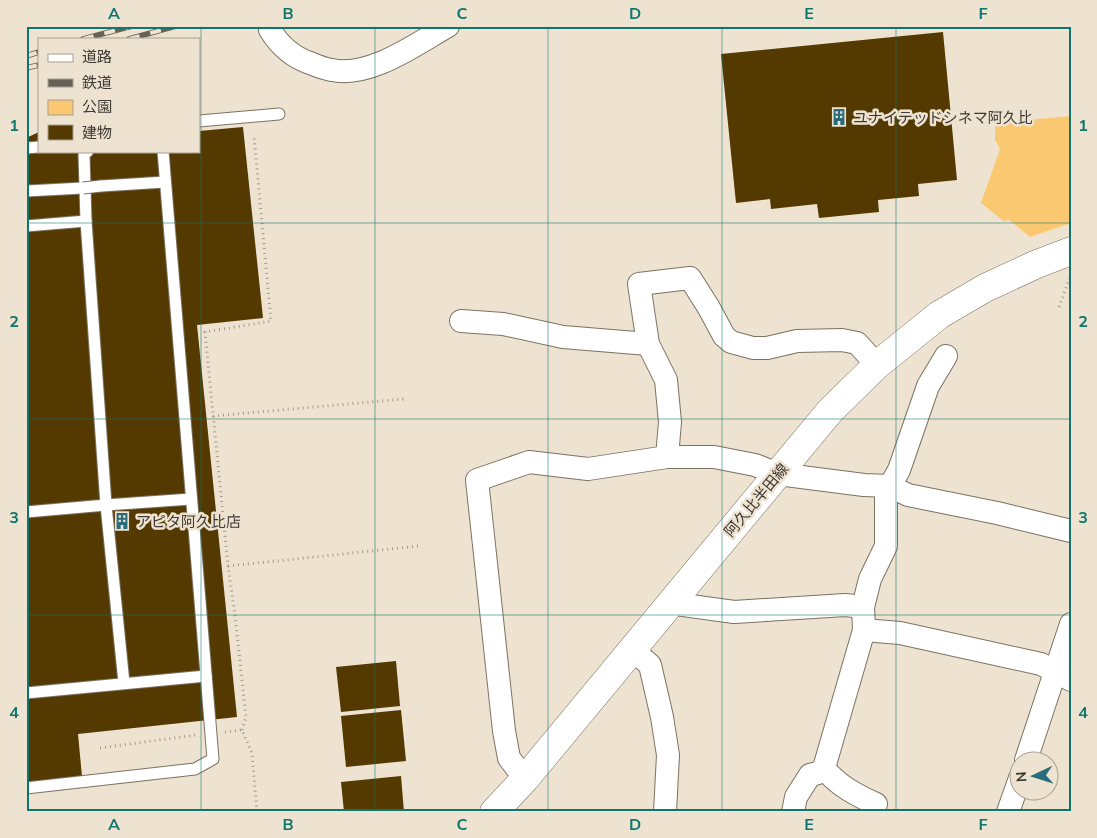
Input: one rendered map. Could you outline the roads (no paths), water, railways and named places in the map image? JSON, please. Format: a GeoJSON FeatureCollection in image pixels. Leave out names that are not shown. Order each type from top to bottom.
{"type":"FeatureCollection","features":[{"type":"Feature","properties":{"kind":"main road","name":"阿久比半田線"},"geometry":{"type":"LineString","coordinates":[[494,812],[525,779],[830,411],[877,365],[947,310],[1002,280],[1071,251]]}},
{"type":"Feature","properties":{"kind":"street"},"geometry":{"type":"LineString","coordinates":[[270,30],[277,42],[288,52],[300,59],[333,71],[372,66],[388,60],[448,26]]}},
{"type":"Feature","properties":{"kind":"street"},"geometry":{"type":"LineString","coordinates":[[667,457],[670,422],[666,380],[648,344],[639,284],[690,278],[724,336],[731,342],[753,348],[767,348],[797,341],[842,340],[857,343],[877,365]]}},
{"type":"Feature","properties":{"kind":"street"},"geometry":{"type":"LineString","coordinates":[[461,321],[503,324],[563,337],[648,344]]}},
{"type":"Feature","properties":{"kind":"street"},"geometry":{"type":"LineString","coordinates":[[793,812],[796,797],[810,774],[818,773],[824,768],[864,630],[863,608],[870,579],[886,546],[886,494],[899,470],[928,386],[946,356]]}},
{"type":"Feature","properties":{"kind":"street"},"geometry":{"type":"LineString","coordinates":[[525,779],[509,758],[504,731],[477,480],[529,462],[588,468],[667,457],[714,457],[755,465],[778,474],[864,485],[890,486],[908,495],[997,513],[1071,531]]}},
{"type":"Feature","properties":{"kind":"street"},"geometry":{"type":"LineString","coordinates":[[669,603],[734,612],[845,605],[863,608]]}},
{"type":"Feature","properties":{"kind":"street"},"geometry":{"type":"LineString","coordinates":[[1030,750],[1063,677],[1071,624]]}},
{"type":"Feature","properties":{"kind":"street"},"geometry":{"type":"LineString","coordinates":[[864,630],[900,633],[1041,664],[1063,677]]}},
{"type":"Feature","properties":{"kind":"street"},"geometry":{"type":"LineString","coordinates":[[632,649],[650,665],[662,717],[668,755],[665,812]]}},
{"type":"Feature","properties":{"kind":"street"},"geometry":{"type":"LineString","coordinates":[[824,768],[832,778],[859,796],[876,804]]}},
{"type":"Feature","properties":{"kind":"street"},"geometry":{"type":"LineString","coordinates":[[1008,812],[1012,800]]}},
{"type":"Feature","properties":{"kind":"lane"},"geometry":{"type":"LineString","coordinates":[[200,121],[279,114]]}},
{"type":"Feature","properties":{"kind":"lane"},"geometry":{"type":"LineString","coordinates":[[87,152],[84,154],[86,220],[106,505],[124,683]]}},
{"type":"Feature","properties":{"kind":"lane"},"geometry":{"type":"LineString","coordinates":[[26,788],[195,769],[213,759],[163,152]]}},
{"type":"Feature","properties":{"kind":"lane"},"geometry":{"type":"LineString","coordinates":[[26,191],[165,182]]}},
{"type":"Feature","properties":{"kind":"lane"},"geometry":{"type":"LineString","coordinates":[[26,226],[86,220]]}},
{"type":"Feature","properties":{"kind":"lane"},"geometry":{"type":"LineString","coordinates":[[26,512],[191,499]]}},
{"type":"Feature","properties":{"kind":"lane"},"geometry":{"type":"LineString","coordinates":[[26,693],[206,676]]}},
{"type":"Feature","properties":{"kind":"railway"},"geometry":{"type":"LineString","coordinates":[[87,38],[132,26]]}},
{"type":"Feature","properties":{"kind":"railway"},"geometry":{"type":"LineString","coordinates":[[133,38],[176,26]]}},
{"type":"Feature","properties":{"kind":"railway"},"geometry":{"type":"LineString","coordinates":[[26,56],[38,52]]}},
{"type":"Feature","properties":{"kind":"railway"},"geometry":{"type":"LineString","coordinates":[[26,68],[38,65]]}},
{"type":"Feature","properties":{"kind":"place","name":"ユナイテッドシネマ阿久比"},"geometry":{"type":"Point","coordinates":[839,117]}},
{"type":"Feature","properties":{"kind":"place","name":"アピタ阿久比店"},"geometry":{"type":"Point","coordinates":[122,521]}}]}
